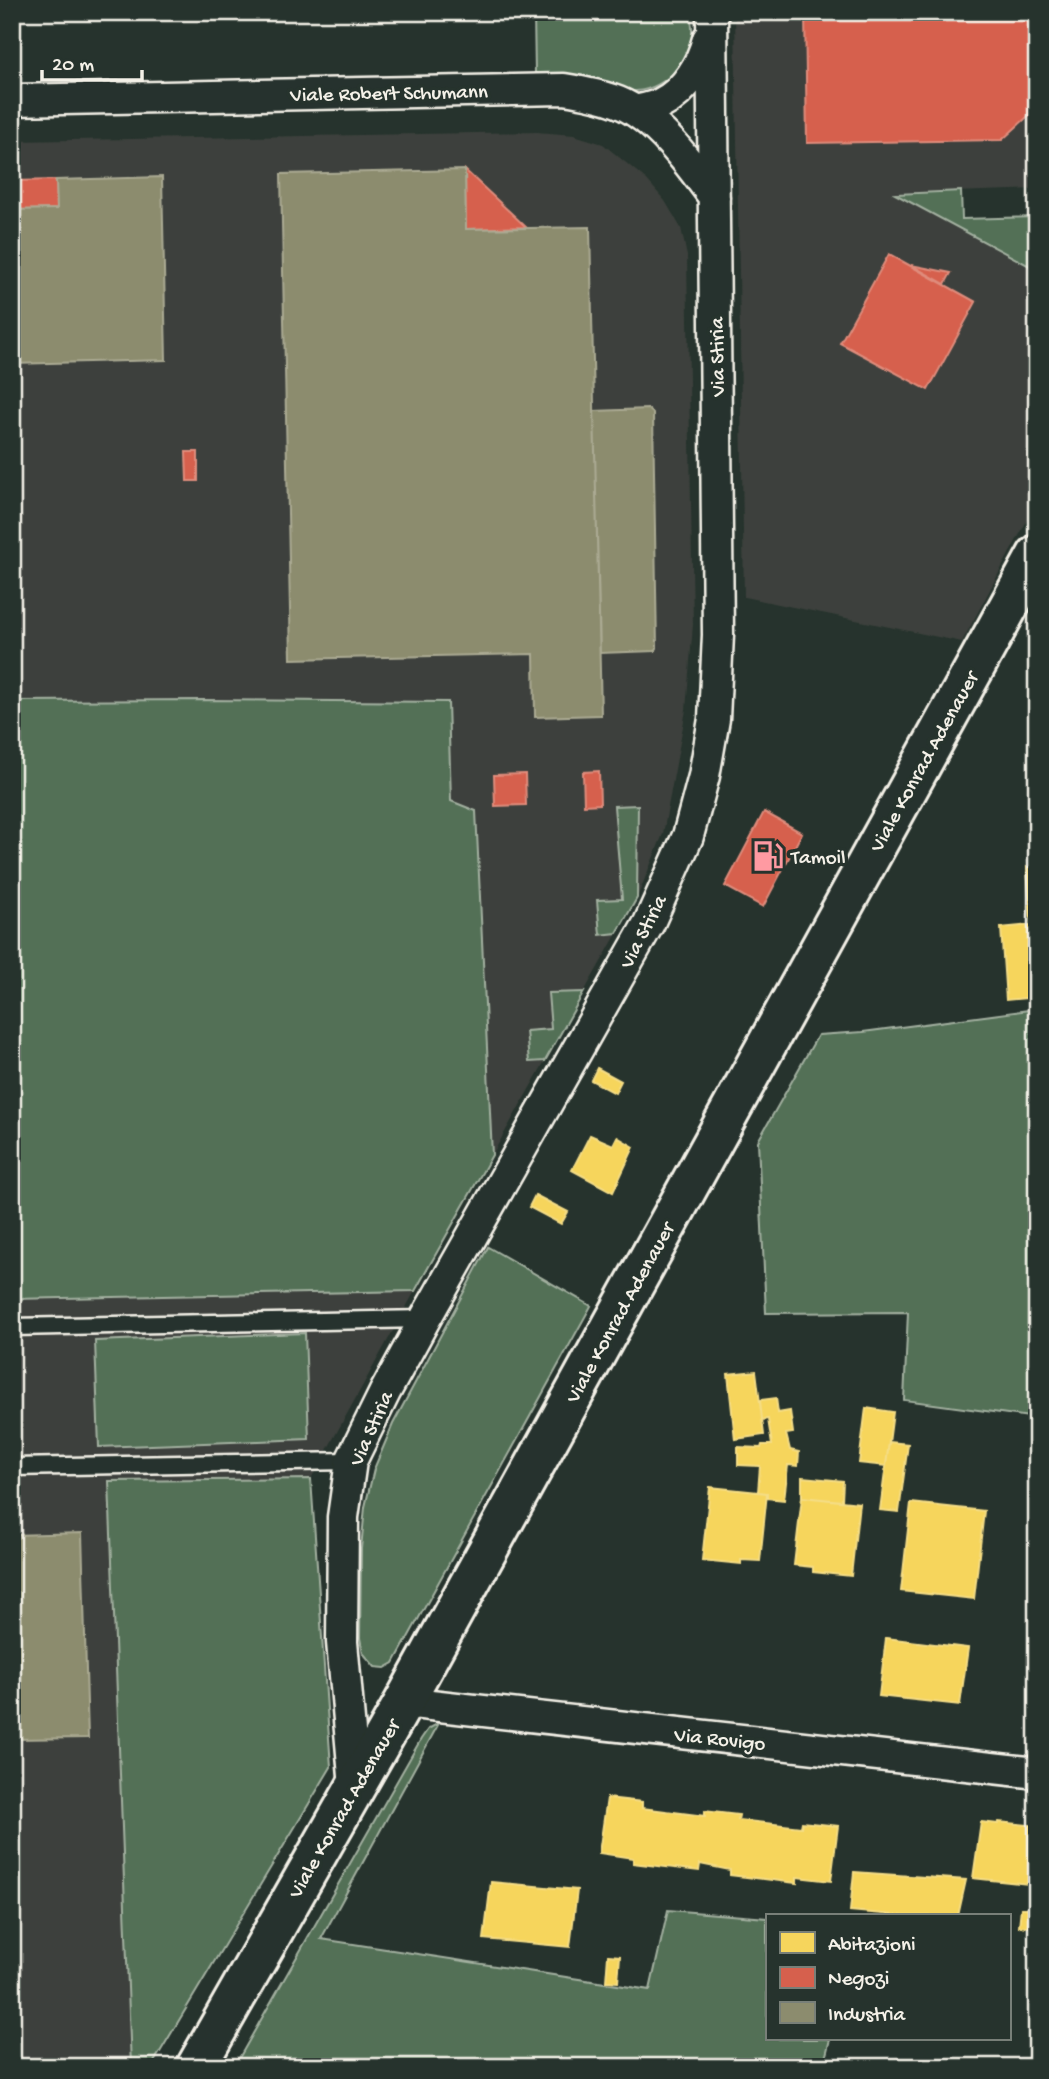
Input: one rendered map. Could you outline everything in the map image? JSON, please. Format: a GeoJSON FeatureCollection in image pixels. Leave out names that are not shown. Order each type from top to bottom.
{"type":"FeatureCollection","features":[{"type":"Feature","properties":{"kind":"main road","name":"Viale Konrad Adenauer"},"geometry":{"type":"LineString","coordinates":[[196,2067],[404,1702],[1037,555]]}},
{"type":"Feature","properties":{"kind":"street"},"geometry":{"type":"LineString","coordinates":[[635,111],[662,103],[691,76],[704,54],[711,16]]}},
{"type":"Feature","properties":{"kind":"street","name":"Via Stiria"},"geometry":{"type":"LineString","coordinates":[[355,1787],[341,1606],[343,1517],[351,1461],[425,1319],[649,923],[688,836],[704,776],[714,719],[718,635],[711,16]]}},
{"type":"Feature","properties":{"kind":"street","name":"Viale Robert Schumann"},"geometry":{"type":"LineString","coordinates":[[12,100],[564,89],[594,94],[635,111],[688,161],[714,197]]}},
{"type":"Feature","properties":{"kind":"street","name":"Via Rovigo"},"geometry":{"type":"LineString","coordinates":[[404,1702],[1037,1773]]}},
{"type":"Feature","properties":{"kind":"lane"},"geometry":{"type":"LineString","coordinates":[[12,1327],[425,1319]]}},
{"type":"Feature","properties":{"kind":"lane"},"geometry":{"type":"LineString","coordinates":[[12,1468],[351,1461]]}},
{"type":"Feature","properties":{"kind":"shaded area"},"geometry":{"type":"Polygon","coordinates":[[[735,12],[1037,12],[1037,189],[896,194],[1037,270],[1037,502],[962,642],[744,597],[735,12]]]}},
{"type":"Feature","properties":{"kind":"shaded area"},"geometry":{"type":"Polygon","coordinates":[[[537,132],[574,135],[603,144],[647,180],[665,201],[681,228],[687,256],[693,625],[686,710],[663,834],[637,898],[492,1155],[476,811],[203,700],[12,701],[12,141],[537,132]]]}},
{"type":"Feature","properties":{"kind":"shaded area"},"geometry":{"type":"Polygon","coordinates":[[[415,1291],[311,1479],[109,1482],[131,2067],[12,2067],[12,1299],[415,1291]]]}},
{"type":"Feature","properties":{"kind":"green space"},"geometry":{"type":"Polygon","coordinates":[[[534,12],[688,12],[692,26],[691,40],[683,61],[667,78],[647,89],[630,91],[582,76],[535,74],[534,12]]]}},
{"type":"Feature","properties":{"kind":"green space"},"geometry":{"type":"Polygon","coordinates":[[[961,191],[962,219],[1037,217],[1037,270],[895,194],[961,191]]]}},
{"type":"Feature","properties":{"kind":"green space"},"geometry":{"type":"Polygon","coordinates":[[[12,701],[448,702],[451,801],[476,811],[492,1155],[415,1291],[12,1299],[12,701]]]}},
{"type":"Feature","properties":{"kind":"green space"},"geometry":{"type":"Polygon","coordinates":[[[638,805],[637,898],[617,933],[600,935],[597,900],[622,899],[614,806],[638,805]]]}},
{"type":"Feature","properties":{"kind":"green space"},"geometry":{"type":"Polygon","coordinates":[[[584,992],[545,1061],[529,1062],[526,1031],[551,1029],[548,993],[584,992]]]}},
{"type":"Feature","properties":{"kind":"green space"},"geometry":{"type":"Polygon","coordinates":[[[1037,1009],[1037,1418],[904,1400],[908,1312],[766,1313],[758,1141],[818,1035],[863,1032],[1037,1009]]]}},
{"type":"Feature","properties":{"kind":"green space"},"geometry":{"type":"Polygon","coordinates":[[[488,1247],[591,1306],[394,1663],[385,1668],[375,1667],[363,1653],[360,1638],[361,1549],[365,1507],[374,1469],[393,1424],[488,1247]]]}},
{"type":"Feature","properties":{"kind":"green space"},"geometry":{"type":"Polygon","coordinates":[[[305,1333],[309,1439],[99,1447],[95,1341],[305,1333]]]}},
{"type":"Feature","properties":{"kind":"green space"},"geometry":{"type":"Polygon","coordinates":[[[311,1479],[331,1767],[151,2067],[131,2067],[109,1481],[311,1479]]]}},
{"type":"Feature","properties":{"kind":"green space"},"geometry":{"type":"Polygon","coordinates":[[[439,1723],[321,1939],[650,1990],[668,1910],[766,1918],[766,2040],[830,2040],[823,2067],[234,2067],[428,1729],[439,1723]]]}},
{"type":"Feature","properties":{"kind":"building: Abitazioni"},"geometry":{"type":"Polygon","coordinates":[[[1037,866],[1037,997],[1006,1000],[1001,928],[1031,925],[1027,867],[1037,866]]]}},
{"type":"Feature","properties":{"kind":"building: Abitazioni"},"geometry":{"type":"Polygon","coordinates":[[[597,1068],[621,1081],[615,1093],[591,1080],[597,1068]]]}},
{"type":"Feature","properties":{"kind":"building: Abitazioni"},"geometry":{"type":"Polygon","coordinates":[[[590,1135],[613,1145],[617,1137],[634,1147],[613,1192],[572,1170],[590,1135]]]}},
{"type":"Feature","properties":{"kind":"building: Abitazioni"},"geometry":{"type":"Polygon","coordinates":[[[535,1195],[568,1212],[561,1224],[529,1207],[535,1195]]]}},
{"type":"Feature","properties":{"kind":"building: Abitazioni"},"geometry":{"type":"Polygon","coordinates":[[[756,1371],[764,1435],[735,1439],[728,1374],[756,1371]]]}},
{"type":"Feature","properties":{"kind":"building: Abitazioni"},"geometry":{"type":"Polygon","coordinates":[[[776,1398],[778,1413],[790,1411],[793,1433],[786,1434],[790,1450],[799,1452],[798,1466],[788,1465],[784,1500],[767,1498],[767,1493],[758,1492],[760,1466],[738,1465],[738,1447],[761,1448],[762,1445],[772,1445],[768,1419],[762,1420],[760,1400],[776,1398]]]}},
{"type":"Feature","properties":{"kind":"building: Abitazioni"},"geometry":{"type":"Polygon","coordinates":[[[866,1408],[893,1412],[886,1466],[859,1463],[866,1408]]]}},
{"type":"Feature","properties":{"kind":"building: Abitazioni"},"geometry":{"type":"Polygon","coordinates":[[[889,1442],[908,1444],[899,1512],[880,1510],[889,1442]]]}},
{"type":"Feature","properties":{"kind":"building: Abitazioni"},"geometry":{"type":"Polygon","coordinates":[[[802,1477],[843,1481],[842,1501],[802,1497],[802,1477]]]}},
{"type":"Feature","properties":{"kind":"building: Abitazioni"},"geometry":{"type":"Polygon","coordinates":[[[710,1487],[767,1493],[760,1561],[741,1560],[741,1564],[702,1560],[710,1487]]]}},
{"type":"Feature","properties":{"kind":"building: Abitazioni"},"geometry":{"type":"Polygon","coordinates":[[[802,1497],[859,1503],[851,1576],[813,1572],[813,1567],[794,1565],[802,1497]]]}},
{"type":"Feature","properties":{"kind":"building: Abitazioni"},"geometry":{"type":"Polygon","coordinates":[[[911,1503],[984,1511],[974,1599],[901,1591],[911,1503]]]}},
{"type":"Feature","properties":{"kind":"building: Abitazioni"},"geometry":{"type":"Polygon","coordinates":[[[886,1638],[968,1648],[960,1705],[879,1696],[886,1638]]]}},
{"type":"Feature","properties":{"kind":"building: Abitazioni"},"geometry":{"type":"Polygon","coordinates":[[[607,1798],[642,1802],[642,1808],[705,1816],[705,1811],[739,1815],[738,1820],[801,1827],[802,1822],[838,1826],[831,1881],[797,1877],[797,1883],[730,1875],[730,1870],[700,1864],[699,1871],[633,1863],[633,1858],[599,1853],[607,1798]]]}},
{"type":"Feature","properties":{"kind":"building: Abitazioni"},"geometry":{"type":"Polygon","coordinates":[[[981,1822],[1037,1826],[1037,1885],[973,1878],[981,1822]]]}},
{"type":"Feature","properties":{"kind":"building: Abitazioni"},"geometry":{"type":"Polygon","coordinates":[[[854,1872],[966,1880],[958,1914],[850,1911],[854,1872]]]}},
{"type":"Feature","properties":{"kind":"building: Abitazioni"},"geometry":{"type":"Polygon","coordinates":[[[491,1882],[577,1890],[570,1947],[484,1939],[491,1882]]]}},
{"type":"Feature","properties":{"kind":"building: Abitazioni"},"geometry":{"type":"Polygon","coordinates":[[[1033,1894],[1037,1895],[1037,1928],[1019,1926],[1021,1908],[1031,1908],[1033,1894]]]}},
{"type":"Feature","properties":{"kind":"building: Abitazioni"},"geometry":{"type":"Polygon","coordinates":[[[608,1955],[620,1956],[618,1982],[606,1981],[608,1955]]]}},
{"type":"Feature","properties":{"kind":"building: Negozi"},"geometry":{"type":"Polygon","coordinates":[[[805,12],[1037,12],[1037,108],[1002,140],[807,143],[805,12]]]}},
{"type":"Feature","properties":{"kind":"building: Negozi"},"geometry":{"type":"Polygon","coordinates":[[[465,170],[526,227],[466,229],[465,170]]]}},
{"type":"Feature","properties":{"kind":"building: Negozi"},"geometry":{"type":"Polygon","coordinates":[[[56,180],[57,209],[12,210],[12,181],[56,180]]]}},
{"type":"Feature","properties":{"kind":"building: Negozi"},"geometry":{"type":"Polygon","coordinates":[[[889,254],[976,302],[928,390],[840,343],[889,254]]]}},
{"type":"Feature","properties":{"kind":"building: Negozi"},"geometry":{"type":"Polygon","coordinates":[[[911,265],[951,273],[945,284],[911,265]]]}},
{"type":"Feature","properties":{"kind":"building: Negozi"},"geometry":{"type":"Polygon","coordinates":[[[186,452],[198,452],[198,481],[187,481],[186,452]]]}},
{"type":"Feature","properties":{"kind":"building: Negozi"},"geometry":{"type":"Polygon","coordinates":[[[599,771],[600,804],[584,805],[583,772],[599,771]]]}},
{"type":"Feature","properties":{"kind":"building: Negozi"},"geometry":{"type":"Polygon","coordinates":[[[525,774],[526,805],[495,806],[494,775],[525,774]]]}},
{"type":"Feature","properties":{"kind":"building: Negozi"},"geometry":{"type":"Polygon","coordinates":[[[764,812],[802,833],[763,907],[725,886],[764,812]]]}},
{"type":"Feature","properties":{"kind":"building: Industria"},"geometry":{"type":"Polygon","coordinates":[[[465,170],[466,229],[590,227],[601,715],[535,717],[534,654],[291,659],[281,174],[465,170]]]}},
{"type":"Feature","properties":{"kind":"building: Industria"},"geometry":{"type":"Polygon","coordinates":[[[162,177],[166,360],[12,364],[12,210],[57,209],[56,180],[162,177]]]}},
{"type":"Feature","properties":{"kind":"building: Industria"},"geometry":{"type":"Polygon","coordinates":[[[648,409],[653,413],[657,648],[655,651],[600,653],[594,411],[648,409]]]}},
{"type":"Feature","properties":{"kind":"building: Industria"},"geometry":{"type":"Polygon","coordinates":[[[82,1533],[88,1738],[12,1739],[12,1535],[82,1533]]]}},
{"type":"Feature","properties":{"kind":"place","name":"Tamoil"},"geometry":{"type":"Point","coordinates":[768,856]}}]}
